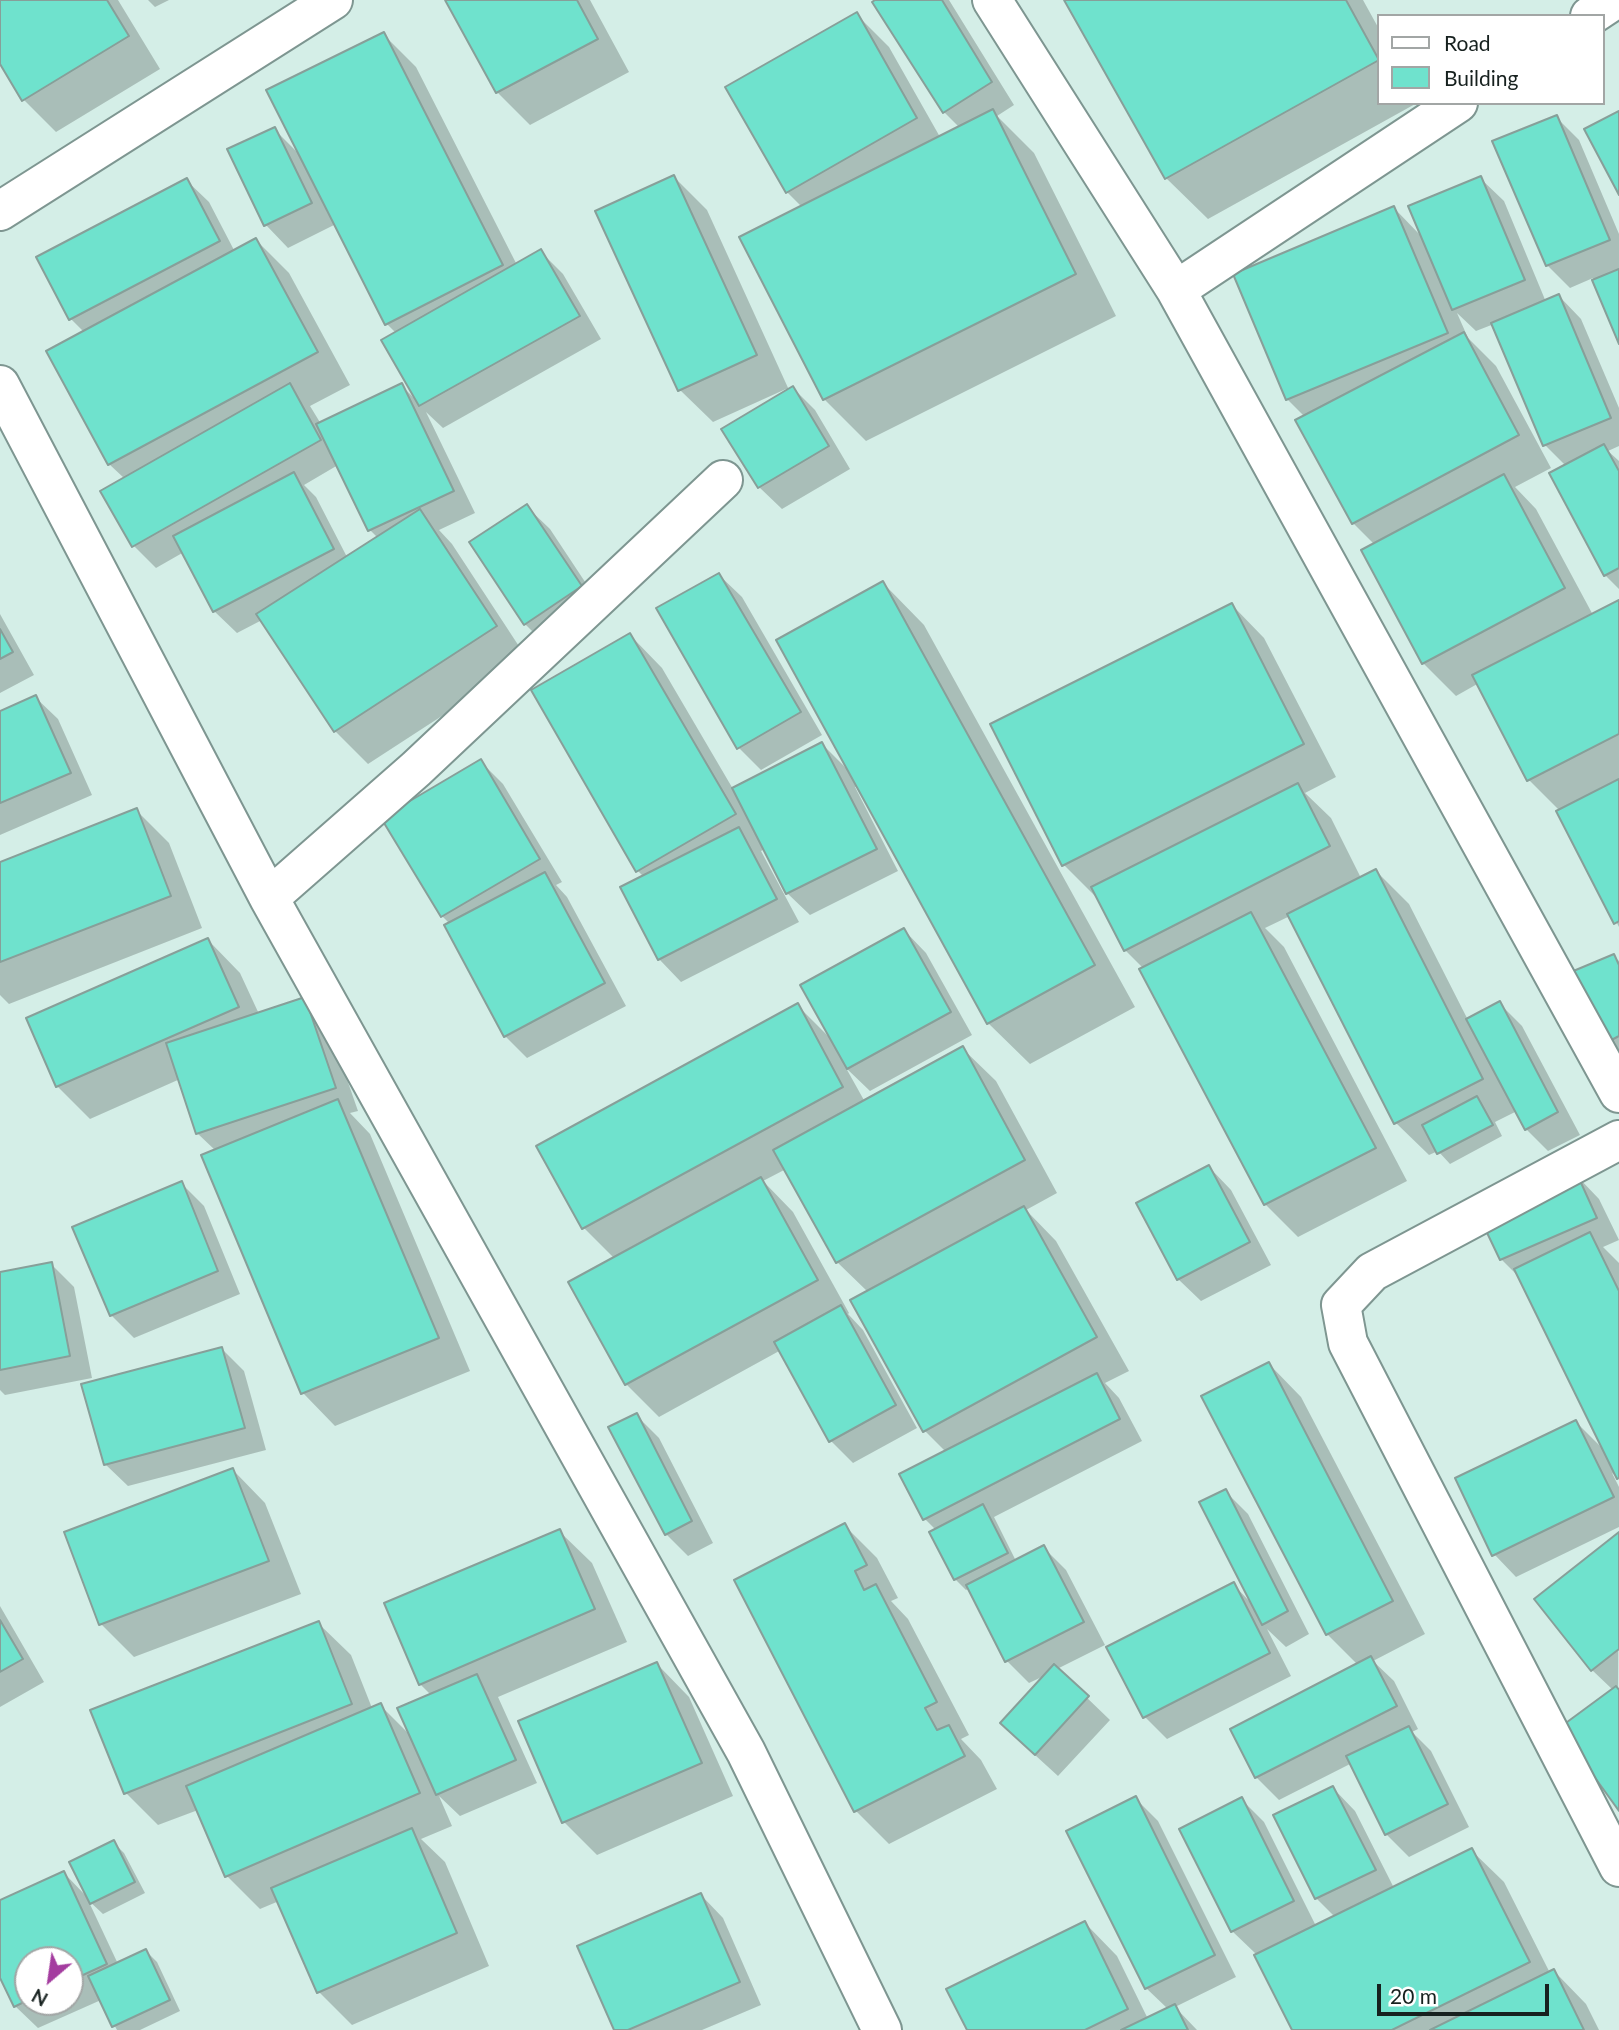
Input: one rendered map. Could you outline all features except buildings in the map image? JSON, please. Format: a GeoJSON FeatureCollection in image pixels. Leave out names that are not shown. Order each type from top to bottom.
{"type":"FeatureCollection","features":[{"type":"Feature","properties":{"kind":"street"},"geometry":{"type":"LineString","coordinates":[[1,208],[333,0]]}},
{"type":"Feature","properties":{"kind":"street"},"geometry":{"type":"LineString","coordinates":[[992,0],[1176,290],[1619,1093]]}},
{"type":"Feature","properties":{"kind":"street"},"geometry":{"type":"LineString","coordinates":[[1593,14],[1614,0]]}},
{"type":"Feature","properties":{"kind":"street"},"geometry":{"type":"LineString","coordinates":[[1176,290],[1455,105]]}},
{"type":"Feature","properties":{"kind":"street"},"geometry":{"type":"LineString","coordinates":[[0,385],[269,898],[746,1752],[882,2030]]}},
{"type":"Feature","properties":{"kind":"street"},"geometry":{"type":"LineString","coordinates":[[269,898],[416,769],[723,480]]}},
{"type":"Feature","properties":{"kind":"street"},"geometry":{"type":"LineString","coordinates":[[1619,1140],[1372,1272],[1341,1304],[1348,1343],[1619,1867]]}}]}
